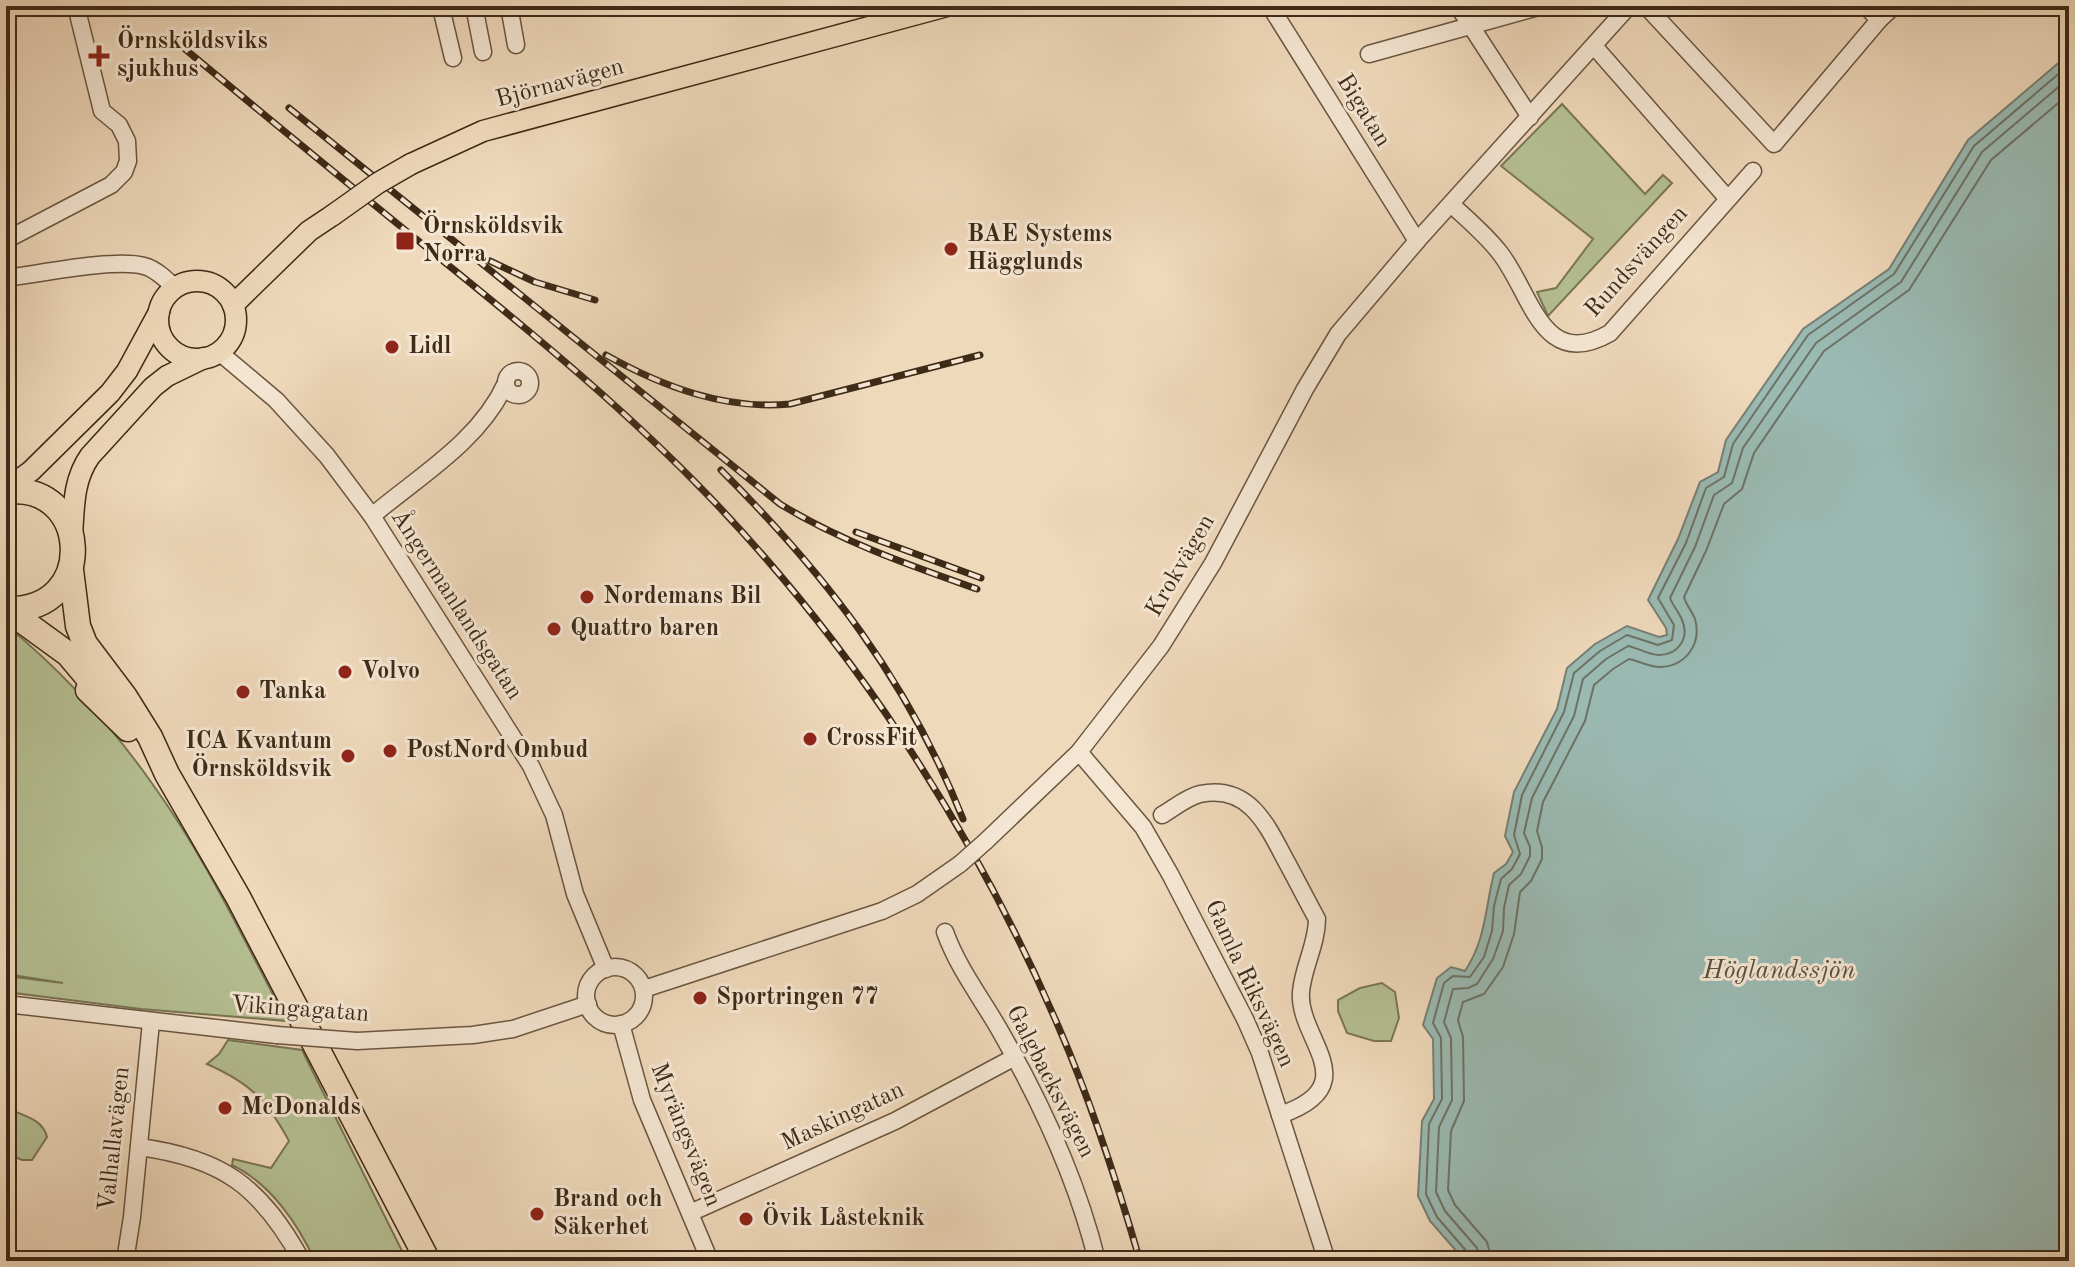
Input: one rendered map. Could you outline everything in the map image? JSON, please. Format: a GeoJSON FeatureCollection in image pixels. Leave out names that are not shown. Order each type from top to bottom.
{"type":"FeatureCollection","features":[{"type":"Feature","properties":{"kind":"highway"},"geometry":{"type":"LineString","coordinates":[[6,491],[24,492],[45,500],[63,515],[74,547],[71,570],[78,626],[85,644],[125,697],[150,737],[167,774],[238,897],[428,1261]]}},
{"type":"Feature","properties":{"kind":"highway"},"geometry":{"type":"LineString","coordinates":[[6,609],[29,608],[50,598],[71,570]]}},
{"type":"Feature","properties":{"kind":"highway"},"geometry":{"type":"LineString","coordinates":[[6,609],[68,654],[86,672],[128,729],[167,774]]}},
{"type":"Feature","properties":{"kind":"highway"},"geometry":{"type":"LineString","coordinates":[[6,629],[50,657],[128,729]]}},
{"type":"Feature","properties":{"kind":"main road","name":"Björnavägen"},"geometry":{"type":"LineString","coordinates":[[233,305],[309,231],[411,164],[483,131],[947,6]]}},
{"type":"Feature","properties":{"kind":"main road"},"geometry":{"type":"LineString","coordinates":[[6,491],[31,471],[110,393],[127,371],[163,301],[175,288],[186,282],[205,282],[222,290],[233,305],[236,318],[229,343],[212,355],[167,376],[153,387],[90,456],[75,489],[72,536]]}},
{"type":"Feature","properties":{"kind":"main road"},"geometry":{"type":"LineString","coordinates":[[159,312],[160,330],[169,347],[186,357],[212,355]]}},
{"type":"Feature","properties":{"kind":"street"},"geometry":{"type":"LineString","coordinates":[[6,240],[111,185],[124,172],[128,161],[124,132],[102,111],[76,6]]}},
{"type":"Feature","properties":{"kind":"street"},"geometry":{"type":"LineString","coordinates":[[262,6],[279,6]]}},
{"type":"Feature","properties":{"kind":"street"},"geometry":{"type":"LineString","coordinates":[[453,58],[443,16],[448,8],[456,6]]}},
{"type":"Feature","properties":{"kind":"street"},"geometry":{"type":"LineString","coordinates":[[474,6],[483,52]]}},
{"type":"Feature","properties":{"kind":"street"},"geometry":{"type":"LineString","coordinates":[[509,6],[516,45]]}},
{"type":"Feature","properties":{"kind":"street","name":"Bigatan"},"geometry":{"type":"LineString","coordinates":[[1270,6],[1417,241]]}},
{"type":"Feature","properties":{"kind":"street"},"geometry":{"type":"LineString","coordinates":[[1458,6],[1530,117]]}},
{"type":"Feature","properties":{"kind":"street"},"geometry":{"type":"LineString","coordinates":[[1369,54],[1542,6]]}},
{"type":"Feature","properties":{"kind":"street","name":"Krokvägen"},"geometry":{"type":"LineString","coordinates":[[644,989],[882,911],[917,894],[960,864],[1079,752],[1133,684],[1190,602],[1338,334],[1417,241],[1629,6]]}},
{"type":"Feature","properties":{"kind":"street"},"geometry":{"type":"LineString","coordinates":[[1646,6],[1774,144],[1894,6]]}},
{"type":"Feature","properties":{"kind":"street"},"geometry":{"type":"LineString","coordinates":[[1866,6],[1879,20]]}},
{"type":"Feature","properties":{"kind":"street"},"geometry":{"type":"LineString","coordinates":[[1594,46],[1727,198]]}},
{"type":"Feature","properties":{"kind":"street","name":"Rundsvängen"},"geometry":{"type":"LineString","coordinates":[[1451,204],[1500,254],[1550,335],[1563,343],[1579,344],[1595,342],[1610,333],[1753,171]]}},
{"type":"Feature","properties":{"kind":"street"},"geometry":{"type":"LineString","coordinates":[[6,278],[103,265],[137,265],[145,266],[175,288]]}},
{"type":"Feature","properties":{"kind":"street","name":"Ångermanlandsgatan"},"geometry":{"type":"LineString","coordinates":[[212,355],[294,418],[372,516],[539,780],[554,815],[580,907],[606,969]]}},
{"type":"Feature","properties":{"kind":"street"},"geometry":{"type":"LineString","coordinates":[[372,516],[453,451],[506,389]]}},
{"type":"Feature","properties":{"kind":"street","name":"Gamla Riksvägen"},"geometry":{"type":"LineString","coordinates":[[1079,752],[1135,816],[1170,874],[1245,1019],[1260,1053],[1327,1261]]}},
{"type":"Feature","properties":{"kind":"street"},"geometry":{"type":"LineString","coordinates":[[1162,815],[1196,795],[1217,792],[1243,801],[1265,820],[1317,919],[1317,934],[1301,990],[1301,1005],[1319,1048],[1323,1075],[1319,1091],[1310,1101],[1280,1115]]}},
{"type":"Feature","properties":{"kind":"street","name":"Galgbacksvägen"},"geometry":{"type":"LineString","coordinates":[[945,932],[954,958],[1000,1031],[1068,1166],[1097,1261]]}},
{"type":"Feature","properties":{"kind":"street"},"geometry":{"type":"LineString","coordinates":[[619,968],[630,972],[640,980],[644,989],[640,1011],[629,1022],[603,1022],[594,1015],[588,1004],[590,983],[606,969],[619,968]]}},
{"type":"Feature","properties":{"kind":"street","name":"Vikingagatan"},"geometry":{"type":"LineString","coordinates":[[6,1004],[151,1022],[357,1041],[513,1029],[588,1004]]}},
{"type":"Feature","properties":{"kind":"street","name":"Valhallavägen"},"geometry":{"type":"LineString","coordinates":[[125,1261],[151,1022]]}},
{"type":"Feature","properties":{"kind":"street","name":"Myrängsvägen"},"geometry":{"type":"LineString","coordinates":[[621,1024],[636,1083],[710,1261]]}},
{"type":"Feature","properties":{"kind":"street","name":"Maskingatan"},"geometry":{"type":"LineString","coordinates":[[690,1213],[895,1121],[1013,1058]]}},
{"type":"Feature","properties":{"kind":"street"},"geometry":{"type":"LineString","coordinates":[[139,1147],[192,1157],[217,1167],[268,1207],[302,1261]]}},
{"type":"Feature","properties":{"kind":"green space"},"geometry":{"type":"Polygon","coordinates":[[[1562,104],[1645,194],[1663,175],[1672,183],[1548,316],[1537,292],[1556,288],[1593,239],[1501,166],[1562,104]]]}},
{"type":"Feature","properties":{"kind":"green space"},"geometry":{"type":"Polygon","coordinates":[[[6,625],[84,699],[119,739],[171,810],[287,1021],[141,1009],[6,992],[6,976],[63,983],[6,974],[6,625]]]}},
{"type":"Feature","properties":{"kind":"green space"},"geometry":{"type":"Polygon","coordinates":[[[1382,983],[1395,992],[1399,1018],[1391,1041],[1374,1041],[1347,1033],[1338,1011],[1338,1000],[1360,988],[1382,983]]]}},
{"type":"Feature","properties":{"kind":"green space"},"geometry":{"type":"Polygon","coordinates":[[[228,1040],[302,1050],[407,1261],[315,1261],[281,1206],[259,1182],[232,1165],[233,1159],[271,1168],[289,1141],[273,1114],[256,1094],[235,1078],[207,1064],[219,1054],[228,1040]]]}},
{"type":"Feature","properties":{"kind":"green space"},"geometry":{"type":"Polygon","coordinates":[[[6,1108],[31,1118],[45,1131],[47,1137],[32,1160],[22,1160],[6,1153],[6,1108]]]}},
{"type":"Feature","properties":{"kind":"water","name":"Höglandssjön"},"geometry":{"type":"Polygon","coordinates":[[[2069,54],[2069,1261],[1465,1261],[1430,1221],[1418,1196],[1422,1121],[1434,1099],[1433,1039],[1423,1025],[1437,978],[1451,967],[1465,971],[1477,947],[1494,873],[1506,864],[1513,852],[1505,836],[1514,792],[1557,709],[1567,668],[1595,644],[1627,626],[1659,637],[1667,635],[1666,628],[1648,600],[1678,539],[1700,482],[1718,472],[1726,440],[1803,329],[1889,269],[1968,140],[2069,54]]]}},
{"type":"Feature","properties":{"kind":"railway"},"geometry":{"type":"LineString","coordinates":[[179,44],[601,393],[694,481],[804,604],[902,738],[946,808],[1025,953],[1082,1085],[1140,1261]]}},
{"type":"Feature","properties":{"kind":"railway"},"geometry":{"type":"LineString","coordinates":[[289,108],[780,504],[852,541],[977,589]]}},
{"type":"Feature","properties":{"kind":"railway"},"geometry":{"type":"LineString","coordinates":[[490,261],[535,282],[595,300]]}},
{"type":"Feature","properties":{"kind":"railway"},"geometry":{"type":"LineString","coordinates":[[606,355],[650,377],[695,394],[718,400],[766,405],[790,404],[980,355]]}},
{"type":"Feature","properties":{"kind":"railway"},"geometry":{"type":"LineString","coordinates":[[721,470],[795,549],[860,631],[916,720],[963,819]]}},
{"type":"Feature","properties":{"kind":"railway"},"geometry":{"type":"LineString","coordinates":[[856,532],[981,578]]}},
{"type":"Feature","properties":{"kind":"place","name":"Örnsköldsviks sjukhus"},"geometry":{"type":"Point","coordinates":[99,56]}},
{"type":"Feature","properties":{"kind":"place","name":"Örnsköldsvik Norra"},"geometry":{"type":"Point","coordinates":[405,241]}},
{"type":"Feature","properties":{"kind":"place","name":"BAE Systems Hägglunds"},"geometry":{"type":"Point","coordinates":[951,249]}},
{"type":"Feature","properties":{"kind":"place","name":"Lidl"},"geometry":{"type":"Point","coordinates":[392,347]}},
{"type":"Feature","properties":{"kind":"place","name":"Nordemans Bil"},"geometry":{"type":"Point","coordinates":[587,597]}},
{"type":"Feature","properties":{"kind":"place","name":"Quattro baren"},"geometry":{"type":"Point","coordinates":[554,629]}},
{"type":"Feature","properties":{"kind":"place","name":"Volvo"},"geometry":{"type":"Point","coordinates":[345,672]}},
{"type":"Feature","properties":{"kind":"place","name":"Tanka"},"geometry":{"type":"Point","coordinates":[243,692]}},
{"type":"Feature","properties":{"kind":"place","name":"CrossFit"},"geometry":{"type":"Point","coordinates":[810,739]}},
{"type":"Feature","properties":{"kind":"place","name":"PostNord Ombud"},"geometry":{"type":"Point","coordinates":[390,751]}},
{"type":"Feature","properties":{"kind":"place","name":"ICA Kvantum Örnsköldsvik"},"geometry":{"type":"Point","coordinates":[348,756]}},
{"type":"Feature","properties":{"kind":"place","name":"Sportringen 77"},"geometry":{"type":"Point","coordinates":[700,998]}},
{"type":"Feature","properties":{"kind":"place","name":"McDonalds"},"geometry":{"type":"Point","coordinates":[225,1108]}},
{"type":"Feature","properties":{"kind":"place","name":"Brand och Säkerhet"},"geometry":{"type":"Point","coordinates":[537,1214]}},
{"type":"Feature","properties":{"kind":"place","name":"Övik Låsteknik"},"geometry":{"type":"Point","coordinates":[746,1219]}}]}
